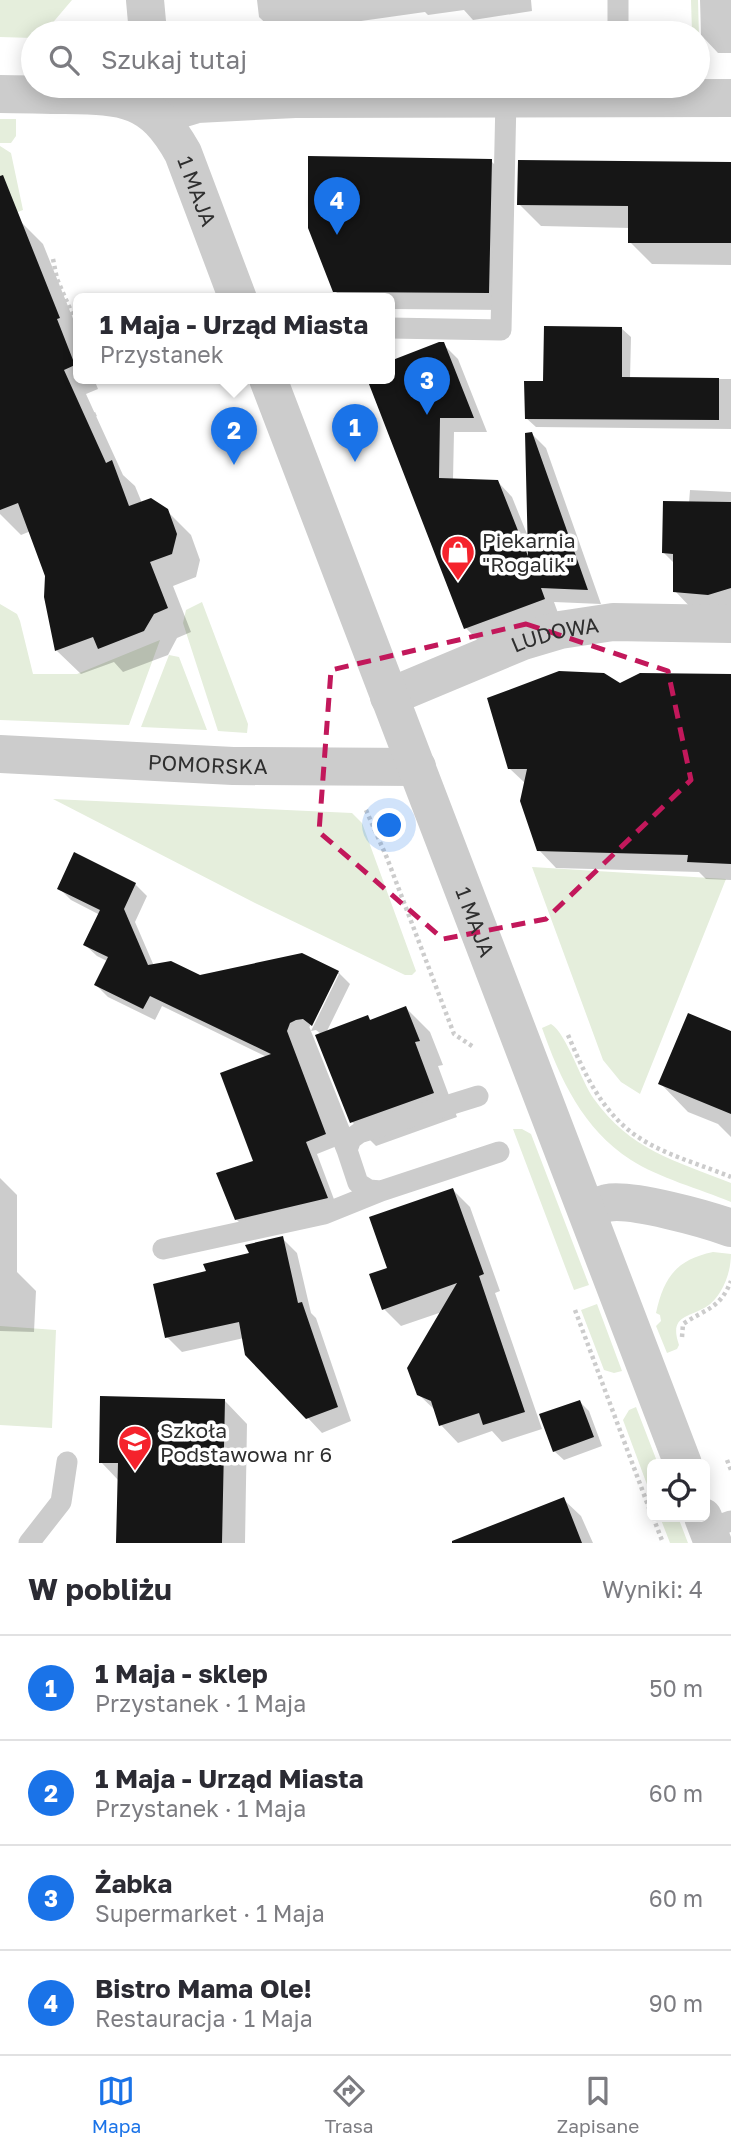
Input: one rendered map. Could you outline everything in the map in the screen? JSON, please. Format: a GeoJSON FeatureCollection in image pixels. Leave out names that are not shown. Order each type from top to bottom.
{"type":"FeatureCollection","features":[{"type":"Feature","properties":{"kind":"street"},"geometry":{"type":"LineString","coordinates":[[145,0],[147,21]]}},
{"type":"Feature","properties":{"kind":"street"},"geometry":{"type":"LineString","coordinates":[[0,94],[21,94]]}},
{"type":"Feature","properties":{"kind":"street"},"geometry":{"type":"LineString","coordinates":[[710,97],[731,98]]}},
{"type":"Feature","properties":{"kind":"street"},"geometry":{"type":"LineString","coordinates":[[124,98],[141,105],[155,101],[197,104],[295,99],[506,98]]}},
{"type":"Feature","properties":{"kind":"street","name":"1 MAJA"},"geometry":{"type":"LineString","coordinates":[[155,101],[183,153],[236,293]]}},
{"type":"Feature","properties":{"kind":"street","name":"1 MAJA"},"geometry":{"type":"LineString","coordinates":[[270,384],[681,1459]]}},
{"type":"Feature","properties":{"kind":"street","name":"LUDOWA"},"geometry":{"type":"LineString","coordinates":[[389,697],[523,642],[560,630],[613,622],[731,624]]}},
{"type":"Feature","properties":{"kind":"street","name":"POMORSKA"},"geometry":{"type":"LineString","coordinates":[[0,754],[233,766],[417,767]]}},
{"type":"Feature","properties":{"kind":"street"},"geometry":{"type":"LineString","coordinates":[[587,1212],[609,1203],[638,1205],[705,1219],[731,1228]]}},
{"type":"Feature","properties":{"kind":"lane"},"geometry":{"type":"LineString","coordinates":[[618,0],[618,21]]}},
{"type":"Feature","properties":{"kind":"lane"},"geometry":{"type":"LineString","coordinates":[[395,328],[501,330],[506,98]]}},
{"type":"Feature","properties":{"kind":"lane"},"geometry":{"type":"LineString","coordinates":[[300,1032],[358,1183],[369,1190],[381,1191]]}},
{"type":"Feature","properties":{"kind":"lane"},"geometry":{"type":"LineString","coordinates":[[347,1150],[351,1139],[359,1133],[478,1097]]}},
{"type":"Feature","properties":{"kind":"lane"},"geometry":{"type":"LineString","coordinates":[[163,1249],[324,1214],[381,1191],[499,1152]]}},
{"type":"Feature","properties":{"kind":"lane"},"geometry":{"type":"LineString","coordinates":[[29,1543],[61,1502],[67,1462]]}},
{"type":"Feature","properties":{"kind":"path"},"geometry":{"type":"LineString","coordinates":[[53,259],[57,279],[73,316]]}},
{"type":"Feature","properties":{"kind":"path"},"geometry":{"type":"LineString","coordinates":[[87,418],[96,414]]}},
{"type":"Feature","properties":{"kind":"path"},"geometry":{"type":"LineString","coordinates":[[364,805],[454,1034],[475,1048]]}},
{"type":"Feature","properties":{"kind":"path"},"geometry":{"type":"LineString","coordinates":[[567,1031],[584,1073],[597,1095],[626,1128],[642,1140],[731,1177]]}},
{"type":"Feature","properties":{"kind":"path"},"geometry":{"type":"LineString","coordinates":[[684,1343],[681,1335],[683,1324],[715,1306],[724,1297],[731,1281]]}},
{"type":"Feature","properties":{"kind":"path"},"geometry":{"type":"LineString","coordinates":[[607,1395],[647,1503]]}},
{"type":"Feature","properties":{"kind":"path"},"geometry":{"type":"LineString","coordinates":[[654,1522],[663,1543]]}},
{"type":"Feature","properties":{"kind":"highlighted area"},"geometry":{"type":"Polygon","coordinates":[[[526,624],[668,671],[691,780],[546,919],[443,939],[319,832],[331,670],[526,624]]]}},
{"type":"Feature","properties":{"kind":"green space"},"geometry":{"type":"Polygon","coordinates":[[[0,0],[72,0],[54,21],[21,21],[21,38],[0,37],[0,0]]]}},
{"type":"Feature","properties":{"kind":"green space"},"geometry":{"type":"Polygon","coordinates":[[[691,0],[698,0],[699,21],[692,21],[691,0]]]}},
{"type":"Feature","properties":{"kind":"green space"},"geometry":{"type":"Polygon","coordinates":[[[0,119],[16,119],[16,136],[11,143],[0,143],[0,119]]]}},
{"type":"Feature","properties":{"kind":"green space"},"geometry":{"type":"Polygon","coordinates":[[[0,146],[11,153],[23,210],[0,219],[0,146]]]}},
{"type":"Feature","properties":{"kind":"green space"},"geometry":{"type":"Polygon","coordinates":[[[202,602],[248,724],[247,733],[218,731],[183,623],[186,610],[202,602]]]}},
{"type":"Feature","properties":{"kind":"green space"},"geometry":{"type":"Polygon","coordinates":[[[0,604],[17,614],[33,674],[77,674],[160,640],[129,725],[0,720],[0,604]]]}},
{"type":"Feature","properties":{"kind":"green space"},"geometry":{"type":"Polygon","coordinates":[[[169,655],[179,657],[207,730],[141,727],[169,655]]]}},
{"type":"Feature","properties":{"kind":"green space"},"geometry":{"type":"Polygon","coordinates":[[[53,799],[352,813],[362,823],[416,971],[412,975],[405,975],[255,903],[53,799]]]}},
{"type":"Feature","properties":{"kind":"green space"},"geometry":{"type":"Polygon","coordinates":[[[532,867],[726,879],[640,1094],[621,1082],[603,1060],[532,867]]]}},
{"type":"Feature","properties":{"kind":"green space"},"geometry":{"type":"Polygon","coordinates":[[[551,1024],[563,1037],[594,1099],[623,1131],[655,1152],[731,1183],[731,1202],[667,1178],[614,1148],[586,1118],[565,1084],[542,1028],[551,1024]]]}},
{"type":"Feature","properties":{"kind":"green space"},"geometry":{"type":"Polygon","coordinates":[[[513,1129],[522,1129],[531,1134],[589,1285],[574,1290],[513,1129]]]}},
{"type":"Feature","properties":{"kind":"green space"},"geometry":{"type":"Polygon","coordinates":[[[713,1252],[731,1254],[724,1284],[712,1303],[678,1323],[676,1328],[679,1345],[677,1349],[667,1353],[656,1326],[661,1321],[660,1315],[656,1313],[663,1289],[681,1265],[700,1255],[713,1252]]]}},
{"type":"Feature","properties":{"kind":"green space"},"geometry":{"type":"Polygon","coordinates":[[[597,1304],[622,1371],[614,1373],[604,1370],[581,1310],[597,1304]]]}},
{"type":"Feature","properties":{"kind":"green space"},"geometry":{"type":"Polygon","coordinates":[[[0,1326],[56,1330],[52,1428],[0,1425],[0,1326]]]}},
{"type":"Feature","properties":{"kind":"green space"},"geometry":{"type":"Polygon","coordinates":[[[636,1407],[656,1459],[647,1459],[647,1485],[623,1420],[629,1410],[636,1407]]]}},
{"type":"Feature","properties":{"kind":"green space"},"geometry":{"type":"Polygon","coordinates":[[[662,1522],[680,1522],[688,1543],[670,1543],[662,1522]]]}},
{"type":"Feature","properties":{"kind":"building"},"geometry":{"type":"Polygon","coordinates":[[[308,156],[492,159],[489,293],[333,292],[308,228],[308,156]]]}},
{"type":"Feature","properties":{"kind":"building"},"geometry":{"type":"Polygon","coordinates":[[[518,160],[731,162],[731,243],[628,243],[628,206],[517,205],[518,160]]]}},
{"type":"Feature","properties":{"kind":"building"},"geometry":{"type":"Polygon","coordinates":[[[3,175],[60,318],[57,319],[73,360],[73,366],[64,370],[106,463],[112,460],[129,506],[151,498],[168,509],[177,534],[172,554],[150,562],[168,608],[154,614],[144,631],[98,649],[93,637],[55,651],[44,597],[45,576],[18,503],[0,510],[0,176],[3,175]]]}},
{"type":"Feature","properties":{"kind":"building"},"geometry":{"type":"Polygon","coordinates":[[[544,326],[622,327],[622,377],[719,378],[719,420],[525,419],[524,381],[543,381],[544,326]]]}},
{"type":"Feature","properties":{"kind":"building"},"geometry":{"type":"Polygon","coordinates":[[[444,342],[474,418],[440,418],[439,478],[498,480],[528,556],[525,433],[532,432],[588,590],[541,588],[545,599],[464,629],[369,384],[395,384],[395,359],[444,342]]]}},
{"type":"Feature","properties":{"kind":"building"},"geometry":{"type":"Polygon","coordinates":[[[663,501],[731,502],[731,588],[708,595],[673,592],[673,554],[662,553],[663,501]]]}},
{"type":"Feature","properties":{"kind":"building"},"geometry":{"type":"Polygon","coordinates":[[[559,671],[604,673],[620,683],[640,673],[731,674],[731,864],[687,862],[688,855],[537,851],[520,801],[527,769],[508,769],[487,698],[559,671]]]}},
{"type":"Feature","properties":{"kind":"building"},"geometry":{"type":"Polygon","coordinates":[[[74,852],[136,883],[124,909],[148,965],[171,961],[200,975],[302,953],[339,971],[312,1026],[303,1019],[296,1020],[290,1023],[287,1031],[326,1134],[306,1142],[328,1198],[235,1220],[216,1173],[253,1161],[220,1073],[271,1054],[150,996],[143,1009],[94,985],[108,957],[83,945],[100,910],[57,889],[74,852]]]}},
{"type":"Feature","properties":{"kind":"building"},"geometry":{"type":"Polygon","coordinates":[[[406,1006],[420,1041],[415,1042],[434,1093],[350,1123],[315,1035],[368,1015],[370,1020],[406,1006]]]}},
{"type":"Feature","properties":{"kind":"building"},"geometry":{"type":"Polygon","coordinates":[[[688,1013],[731,1031],[731,1114],[658,1084],[688,1013]]]}},
{"type":"Feature","properties":{"kind":"building"},"geometry":{"type":"Polygon","coordinates":[[[453,1188],[484,1274],[479,1276],[525,1412],[483,1425],[479,1413],[439,1426],[431,1401],[417,1395],[407,1368],[457,1283],[382,1310],[369,1274],[387,1268],[369,1217],[453,1188]]]}},
{"type":"Feature","properties":{"kind":"building"},"geometry":{"type":"Polygon","coordinates":[[[283,1236],[298,1303],[302,1302],[338,1407],[306,1419],[245,1355],[239,1322],[165,1338],[153,1284],[206,1271],[203,1264],[249,1253],[245,1245],[283,1236]]]}},
{"type":"Feature","properties":{"kind":"building","name":"Szkoła Podstawowa nr 6"},"geometry":{"type":"Polygon","coordinates":[[[100,1396],[225,1399],[222,1543],[116,1543],[118,1463],[99,1463],[100,1396]]]}},
{"type":"Feature","properties":{"kind":"building"},"geometry":{"type":"Polygon","coordinates":[[[580,1400],[594,1437],[553,1452],[539,1414],[580,1400]]]}},
{"type":"Feature","properties":{"kind":"building"},"geometry":{"type":"Polygon","coordinates":[[[564,1497],[582,1543],[452,1543],[452,1541],[564,1497]]]}},
{"type":"Feature","properties":{"kind":"place","name":"Bistro Mama Ole!"},"geometry":{"type":"Point","coordinates":[337,235]}},
{"type":"Feature","properties":{"kind":"place","name":"Żabka"},"geometry":{"type":"Point","coordinates":[427,415]}},
{"type":"Feature","properties":{"kind":"place","name":"1 Maja - sklep"},"geometry":{"type":"Point","coordinates":[355,462]}},
{"type":"Feature","properties":{"kind":"place","name":"1 Maja - Urząd Miasta"},"geometry":{"type":"Point","coordinates":[234,465]}},
{"type":"Feature","properties":{"kind":"place","name":"Piekarnia \"Rogalik\""},"geometry":{"type":"Point","coordinates":[458,582]}},
{"type":"Feature","properties":{"kind":"place","name":"Szkoła Podstawowa nr 6"},"geometry":{"type":"Point","coordinates":[135,1472]}}]}
